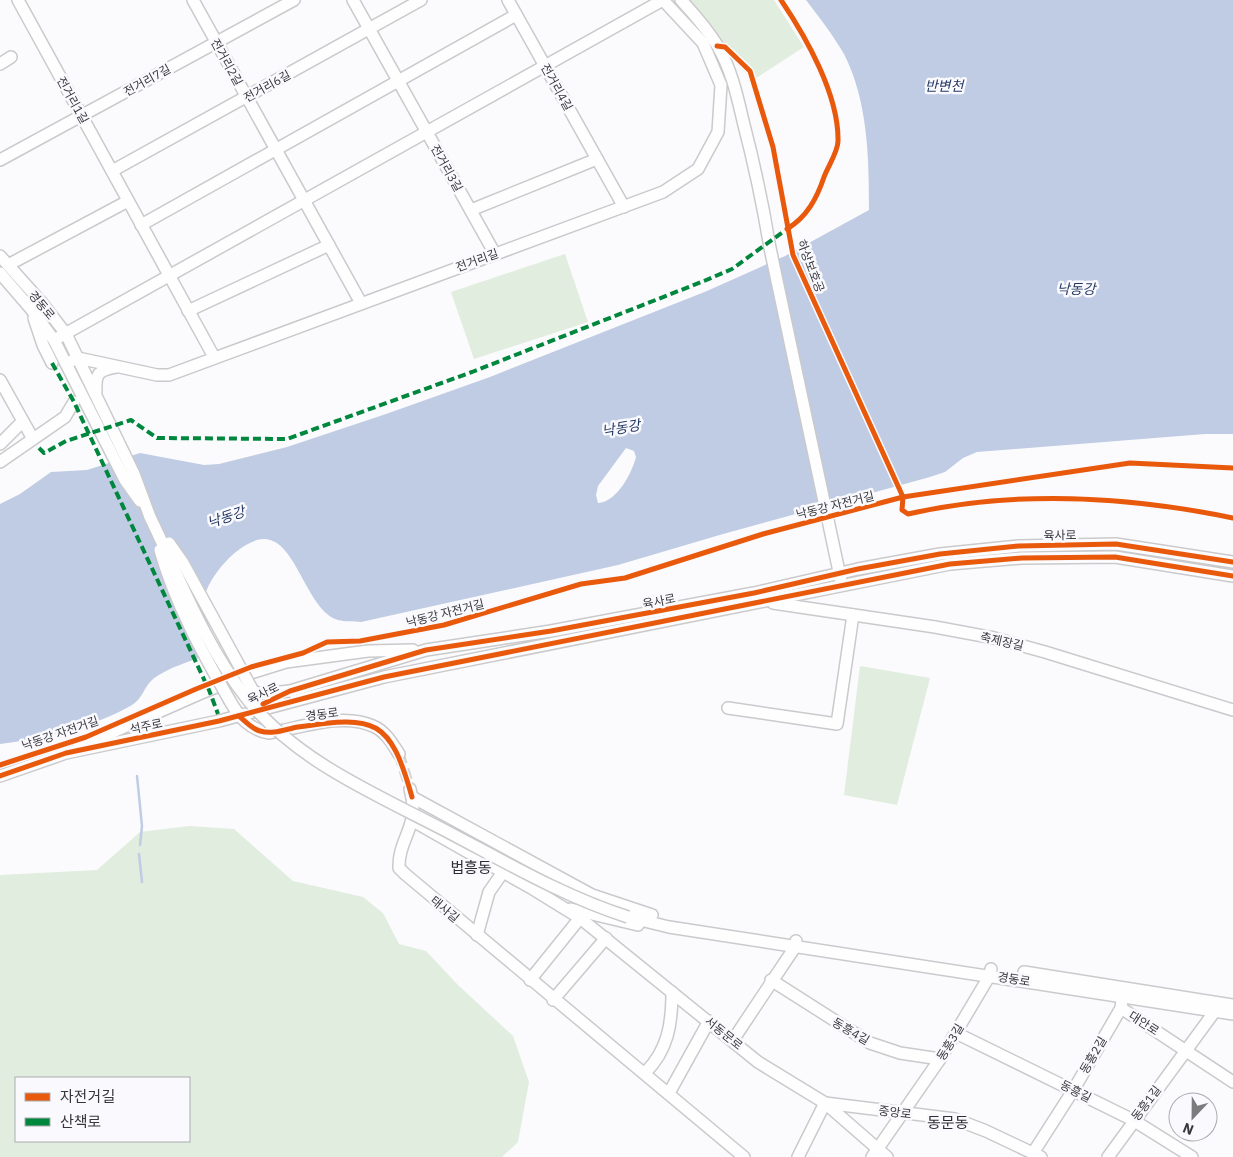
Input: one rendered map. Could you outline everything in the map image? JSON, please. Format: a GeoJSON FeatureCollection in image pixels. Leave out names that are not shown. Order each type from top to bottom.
{"type":"FeatureCollection","features":[{"type":"Feature","properties":{"kind":"street","name":"전거리1길"},"geometry":{"type":"LineString","coordinates":[[18,0],[214,357]]}},
{"type":"Feature","properties":{"kind":"street","name":"전거리2길"},"geometry":{"type":"LineString","coordinates":[[193,0],[361,303]]}},
{"type":"Feature","properties":{"kind":"street","name":"전거리7길"},"geometry":{"type":"LineString","coordinates":[[0,160],[294,0]]}},
{"type":"Feature","properties":{"kind":"street","name":"전거리3길"},"geometry":{"type":"LineString","coordinates":[[354,0],[495,254]]}},
{"type":"Feature","properties":{"kind":"street","name":"전거리6길"},"geometry":{"type":"LineString","coordinates":[[112,171],[421,0]]}},
{"type":"Feature","properties":{"kind":"street","name":"전거리4길"},"geometry":{"type":"LineString","coordinates":[[508,0],[624,207]]}},
{"type":"Feature","properties":{"kind":"street"},"geometry":{"type":"LineString","coordinates":[[54,340],[663,0]]}},
{"type":"Feature","properties":{"kind":"street","name":"전거리길"},"geometry":{"type":"LineString","coordinates":[[78,358],[168,375],[662,192],[698,169],[718,132],[721,86],[708,50],[663,0]]}},
{"type":"Feature","properties":{"kind":"street"},"geometry":{"type":"LineString","coordinates":[[681,0],[700,21],[717,46],[735,90],[762,200],[770,248],[842,586]]}},
{"type":"Feature","properties":{"kind":"street"},"geometry":{"type":"LineString","coordinates":[[141,225],[516,15]]}},
{"type":"Feature","properties":{"kind":"street"},"geometry":{"type":"LineString","coordinates":[[0,64],[12,58]]}},
{"type":"Feature","properties":{"kind":"street"},"geometry":{"type":"LineString","coordinates":[[471,210],[597,159]]}},
{"type":"Feature","properties":{"kind":"street"},"geometry":{"type":"LineString","coordinates":[[4,269],[128,201]]}},
{"type":"Feature","properties":{"kind":"street"},"geometry":{"type":"LineString","coordinates":[[188,311],[329,245]]}},
{"type":"Feature","properties":{"kind":"street","name":"경동로"},"geometry":{"type":"LineString","coordinates":[[0,256],[4,269],[54,340],[125,480],[150,517]]}},
{"type":"Feature","properties":{"kind":"street","name":"경동로"},"geometry":{"type":"LineString","coordinates":[[4,269],[42,303],[66,334],[134,474],[150,517],[206,633],[232,677],[249,700],[300,750],[358,785],[571,895],[628,916],[991,972],[1233,1005]]}},
{"type":"Feature","properties":{"kind":"street"},"geometry":{"type":"LineString","coordinates":[[31,309],[43,344],[52,363]]}},
{"type":"Feature","properties":{"kind":"street"},"geometry":{"type":"LineString","coordinates":[[67,363],[78,358]]}},
{"type":"Feature","properties":{"kind":"street"},"geometry":{"type":"LineString","coordinates":[[96,394],[98,375],[103,369],[121,366]]}},
{"type":"Feature","properties":{"kind":"street"},"geometry":{"type":"LineString","coordinates":[[0,380],[33,439]]}},
{"type":"Feature","properties":{"kind":"street"},"geometry":{"type":"LineString","coordinates":[[0,462],[65,417],[74,402]]}},
{"type":"Feature","properties":{"kind":"street"},"geometry":{"type":"LineString","coordinates":[[0,444],[22,422]]}},
{"type":"Feature","properties":{"kind":"street"},"geometry":{"type":"LineString","coordinates":[[150,517],[183,563],[253,691],[260,694],[290,691]]}},
{"type":"Feature","properties":{"kind":"street"},"geometry":{"type":"LineString","coordinates":[[150,517],[166,570],[210,666],[239,716]]}},
{"type":"Feature","properties":{"kind":"street","name":"육사로"},"geometry":{"type":"LineString","coordinates":[[239,716],[290,691],[426,650],[551,631],[754,593],[839,573],[940,554],[1024,546],[1116,544],[1233,562]]}},
{"type":"Feature","properties":{"kind":"street","name":"육사로"},"geometry":{"type":"LineString","coordinates":[[239,716],[384,677],[950,564],[1025,558],[1115,557],[1233,576]]}},
{"type":"Feature","properties":{"kind":"street","name":"축제장길"},"geometry":{"type":"LineString","coordinates":[[764,602],[935,627],[994,638],[1233,710]]}},
{"type":"Feature","properties":{"kind":"street"},"geometry":{"type":"LineString","coordinates":[[728,708],[837,724],[853,615]]}},
{"type":"Feature","properties":{"kind":"street"},"geometry":{"type":"LineString","coordinates":[[66,753],[100,736],[199,694],[278,664],[368,651],[426,650]]}},
{"type":"Feature","properties":{"kind":"street","name":"경동로"},"geometry":{"type":"LineString","coordinates":[[239,716],[254,728],[269,732],[311,725],[355,721],[374,726],[390,739],[399,754]]}},
{"type":"Feature","properties":{"kind":"street","name":"석주로"},"geometry":{"type":"LineString","coordinates":[[0,776],[66,753],[239,716]]}},
{"type":"Feature","properties":{"kind":"street"},"geometry":{"type":"LineString","coordinates":[[411,793],[592,895],[670,923],[618,922],[562,906],[413,821],[411,793]]}},
{"type":"Feature","properties":{"kind":"street","name":"태사길"},"geometry":{"type":"LineString","coordinates":[[413,821],[398,859],[399,868],[553,1000],[645,1073],[744,1157]]}},
{"type":"Feature","properties":{"kind":"street"},"geometry":{"type":"LineString","coordinates":[[477,935],[489,892],[503,872]]}},
{"type":"Feature","properties":{"kind":"street","name":"서동문로"},"geometry":{"type":"LineString","coordinates":[[562,906],[606,938],[709,1020],[758,1062],[825,1103],[874,1152],[887,1157]]}},
{"type":"Feature","properties":{"kind":"street"},"geometry":{"type":"LineString","coordinates":[[530,980],[580,918]]}},
{"type":"Feature","properties":{"kind":"street"},"geometry":{"type":"LineString","coordinates":[[553,1000],[606,938]]}},
{"type":"Feature","properties":{"kind":"street"},"geometry":{"type":"LineString","coordinates":[[733,1040],[796,943]]}},
{"type":"Feature","properties":{"kind":"street","name":"동흥3길"},"geometry":{"type":"LineString","coordinates":[[874,1152],[903,1114],[940,1059],[991,972]]}},
{"type":"Feature","properties":{"kind":"street","name":"동흥4길"},"geometry":{"type":"LineString","coordinates":[[771,980],[870,1043],[900,1053],[940,1059]]}},
{"type":"Feature","properties":{"kind":"street","name":"경동로"},"geometry":{"type":"LineString","coordinates":[[1122,991],[1233,1014]]}},
{"type":"Feature","properties":{"kind":"street","name":"대안로"},"geometry":{"type":"LineString","coordinates":[[1122,991],[1121,1008],[1233,1082]]}},
{"type":"Feature","properties":{"kind":"street"},"geometry":{"type":"LineString","coordinates":[[645,1073],[657,1061],[672,1023],[672,992]]}},
{"type":"Feature","properties":{"kind":"street","name":"동흥2길"},"geometry":{"type":"LineString","coordinates":[[1037,1155],[1121,1008]]}},
{"type":"Feature","properties":{"kind":"street"},"geometry":{"type":"LineString","coordinates":[[1185,1050],[1215,1010]]}},
{"type":"Feature","properties":{"kind":"street"},"geometry":{"type":"LineString","coordinates":[[669,1093],[709,1020]]}},
{"type":"Feature","properties":{"kind":"street","name":"동흥길"},"geometry":{"type":"LineString","coordinates":[[956,1033],[1074,1089],[1133,1120],[1192,1157]]}},
{"type":"Feature","properties":{"kind":"street","name":"동흥1길"},"geometry":{"type":"LineString","coordinates":[[1108,1157],[1185,1050]]}},
{"type":"Feature","properties":{"kind":"street"},"geometry":{"type":"LineString","coordinates":[[798,1157],[825,1103]]}},
{"type":"Feature","properties":{"kind":"street","name":"중앙로"},"geometry":{"type":"LineString","coordinates":[[825,1103],[955,1119],[1017,1152],[1037,1155]]}},
{"type":"Feature","properties":{"kind":"green space"},"geometry":{"type":"Polygon","coordinates":[[[670,0],[774,0],[804,47],[753,80],[670,0]]]}},
{"type":"Feature","properties":{"kind":"green space"},"geometry":{"type":"Polygon","coordinates":[[[565,254],[588,322],[474,359],[451,292],[565,254]]]}},
{"type":"Feature","properties":{"kind":"green space"},"geometry":{"type":"Polygon","coordinates":[[[860,666],[930,678],[897,805],[844,795],[860,666]]]}},
{"type":"Feature","properties":{"kind":"green space"},"geometry":{"type":"Polygon","coordinates":[[[189,826],[234,829],[293,881],[363,897],[383,913],[399,944],[426,951],[458,985],[513,1036],[529,1082],[518,1142],[502,1157],[0,1157],[0,875],[97,870],[140,832],[189,826]]]}},
{"type":"Feature","properties":{"kind":"water","name":"낙동강"},"geometry":{"type":"Polygon","coordinates":[[[806,0],[1233,0],[1233,434],[1205,434],[977,452],[963,458],[945,472],[930,477],[618,565],[361,622],[338,620],[328,614],[319,605],[296,566],[280,545],[270,540],[260,539],[238,550],[227,560],[210,582],[204,603],[208,624],[216,644],[211,654],[180,665],[157,676],[146,687],[141,697],[135,703],[102,719],[51,735],[0,744],[0,504],[20,494],[51,472],[87,470],[140,453],[204,465],[219,464],[287,447],[490,377],[707,291],[785,256],[869,210],[866,130],[858,91],[844,54],[806,0]],[[626,448],[598,486],[596,495],[598,503],[611,498],[623,486],[634,464],[636,457],[634,451],[626,448]]]}},
{"type":"Feature","properties":{"kind":"waterway"},"geometry":{"type":"LineString","coordinates":[[137,776],[142,826],[140,845]]}},
{"type":"Feature","properties":{"kind":"waterway"},"geometry":{"type":"LineString","coordinates":[[139,854],[142,882]]}},
{"type":"Feature","properties":{"kind":"tunnel"},"geometry":{"type":"LineString","coordinates":[[399,754],[410,789]]}},
{"type":"Feature","properties":{"kind":"marked path"},"geometry":{"type":"LineString","coordinates":[[39,448],[44,453],[66,441],[131,420],[157,438],[287,439],[472,372],[704,281],[732,269],[787,229]]}},
{"type":"Feature","properties":{"kind":"marked path"},"geometry":{"type":"LineString","coordinates":[[52,363],[74,402],[209,690],[218,714]]}},
{"type":"Feature","properties":{"kind":"cycle path"},"geometry":{"type":"LineString","coordinates":[[781,0],[801,31],[827,86],[837,123],[838,141],[835,154],[814,200],[806,213],[787,229]]}},
{"type":"Feature","properties":{"kind":"cycle path","name":"하상보호공"},"geometry":{"type":"LineString","coordinates":[[717,46],[725,47],[750,71],[773,147],[793,255],[903,497],[902,510],[908,514],[948,506],[989,501],[1070,499],[1152,505],[1233,518]]}},
{"type":"Feature","properties":{"kind":"cycle path","name":"낙동강 자전거길"},"geometry":{"type":"LineString","coordinates":[[0,765],[86,737],[251,667],[303,653],[327,642],[360,641],[444,625],[581,584],[625,578],[763,534],[903,497],[1130,463],[1233,468]]}},
{"type":"Feature","properties":{"kind":"cycle path"},"geometry":{"type":"LineString","coordinates":[[263,704],[290,691],[426,650],[551,631],[754,593],[858,569],[940,554],[1019,546],[1116,544],[1233,562]]}},
{"type":"Feature","properties":{"kind":"cycle path"},"geometry":{"type":"LineString","coordinates":[[0,776],[66,753],[219,721],[384,677],[950,564],[1022,558],[1115,557],[1233,576]]}},
{"type":"Feature","properties":{"kind":"cycle path"},"geometry":{"type":"LineString","coordinates":[[239,716],[254,729],[265,732],[275,732],[324,723],[346,722],[363,723],[376,728],[387,737],[396,751],[412,797]]}},
{"type":"Feature","properties":{"kind":"district","name":"법흥동"},"geometry":{"type":"Point","coordinates":[471,867]}},
{"type":"Feature","properties":{"kind":"district","name":"동문동"},"geometry":{"type":"Point","coordinates":[948,1122]}},
{"type":"Feature","properties":{"kind":"water label","name":"반변천"},"geometry":{"type":"Point","coordinates":[944,86]}}]}
